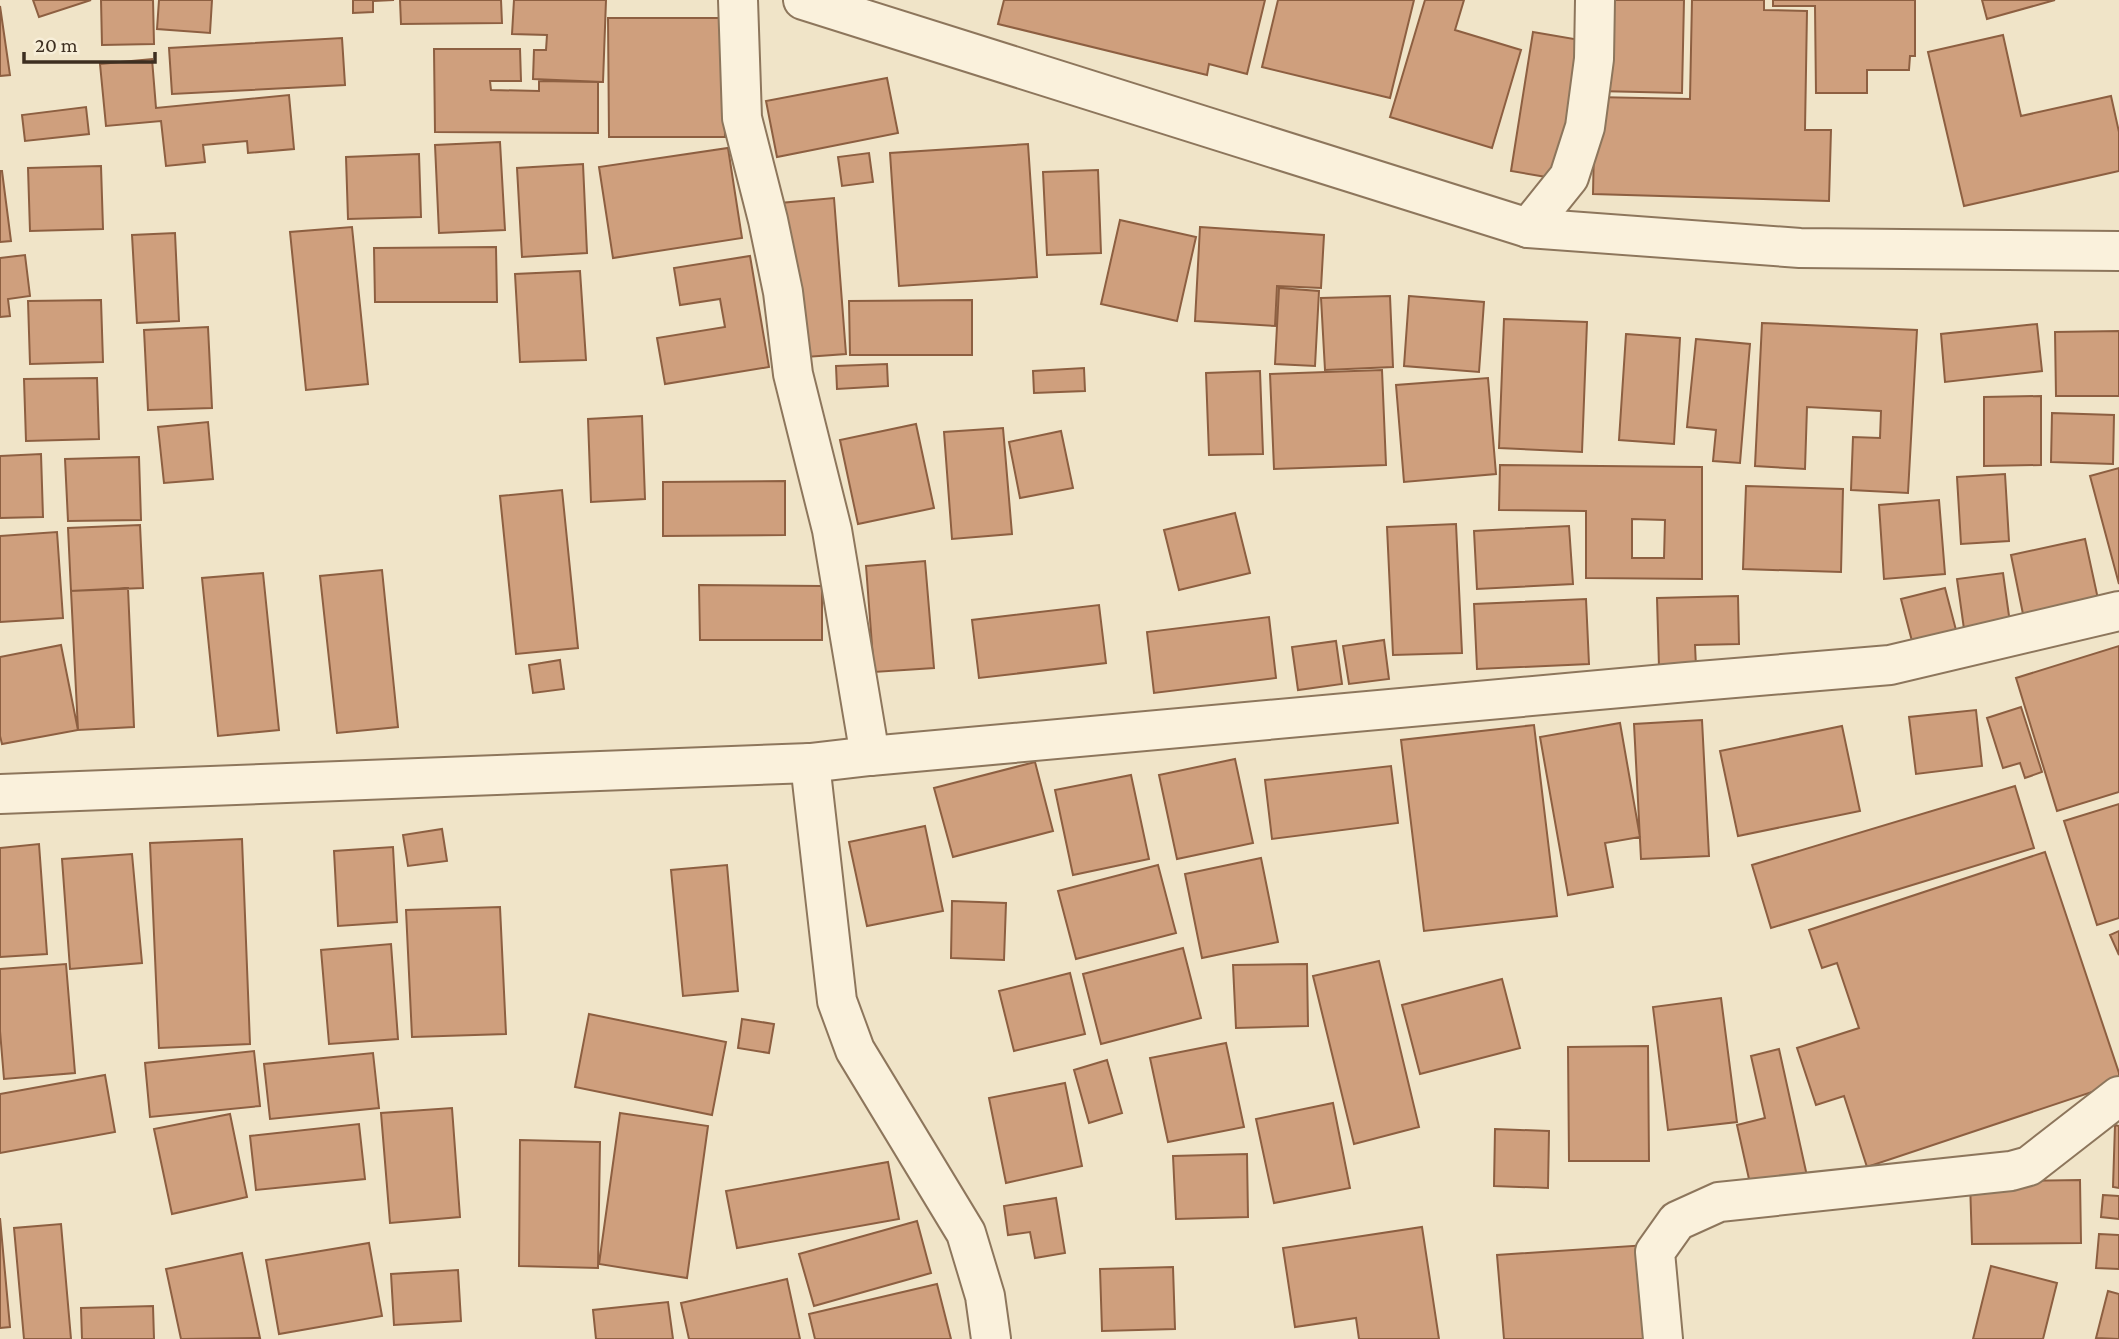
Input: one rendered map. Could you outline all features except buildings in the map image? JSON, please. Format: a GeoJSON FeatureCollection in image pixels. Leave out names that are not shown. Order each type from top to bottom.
{"type":"FeatureCollection","features":[{"type":"Feature","properties":{"kind":"street"},"geometry":{"type":"LineString","coordinates":[[738,0],[742,118],[783,292],[793,374],[832,530],[870,756]]}},
{"type":"Feature","properties":{"kind":"street"},"geometry":{"type":"LineString","coordinates":[[803,0],[1528,228],[1800,248],[2119,251]]}},
{"type":"Feature","properties":{"kind":"street"},"geometry":{"type":"LineString","coordinates":[[1528,228],[1569,177],[1585,127],[1594,59],[1595,0]]}},
{"type":"Feature","properties":{"kind":"street"},"geometry":{"type":"LineString","coordinates":[[0,794],[810,763],[1890,665],[2119,611]]}},
{"type":"Feature","properties":{"kind":"street"},"geometry":{"type":"LineString","coordinates":[[810,763],[837,1000],[855,1050],[966,1233],[985,1296],[991,1339]]}},
{"type":"Feature","properties":{"kind":"street"},"geometry":{"type":"LineString","coordinates":[[1663,1339],[1655,1252],[1677,1220],[1719,1202],[2011,1171],[2029,1166],[2119,1096]]}}]}
